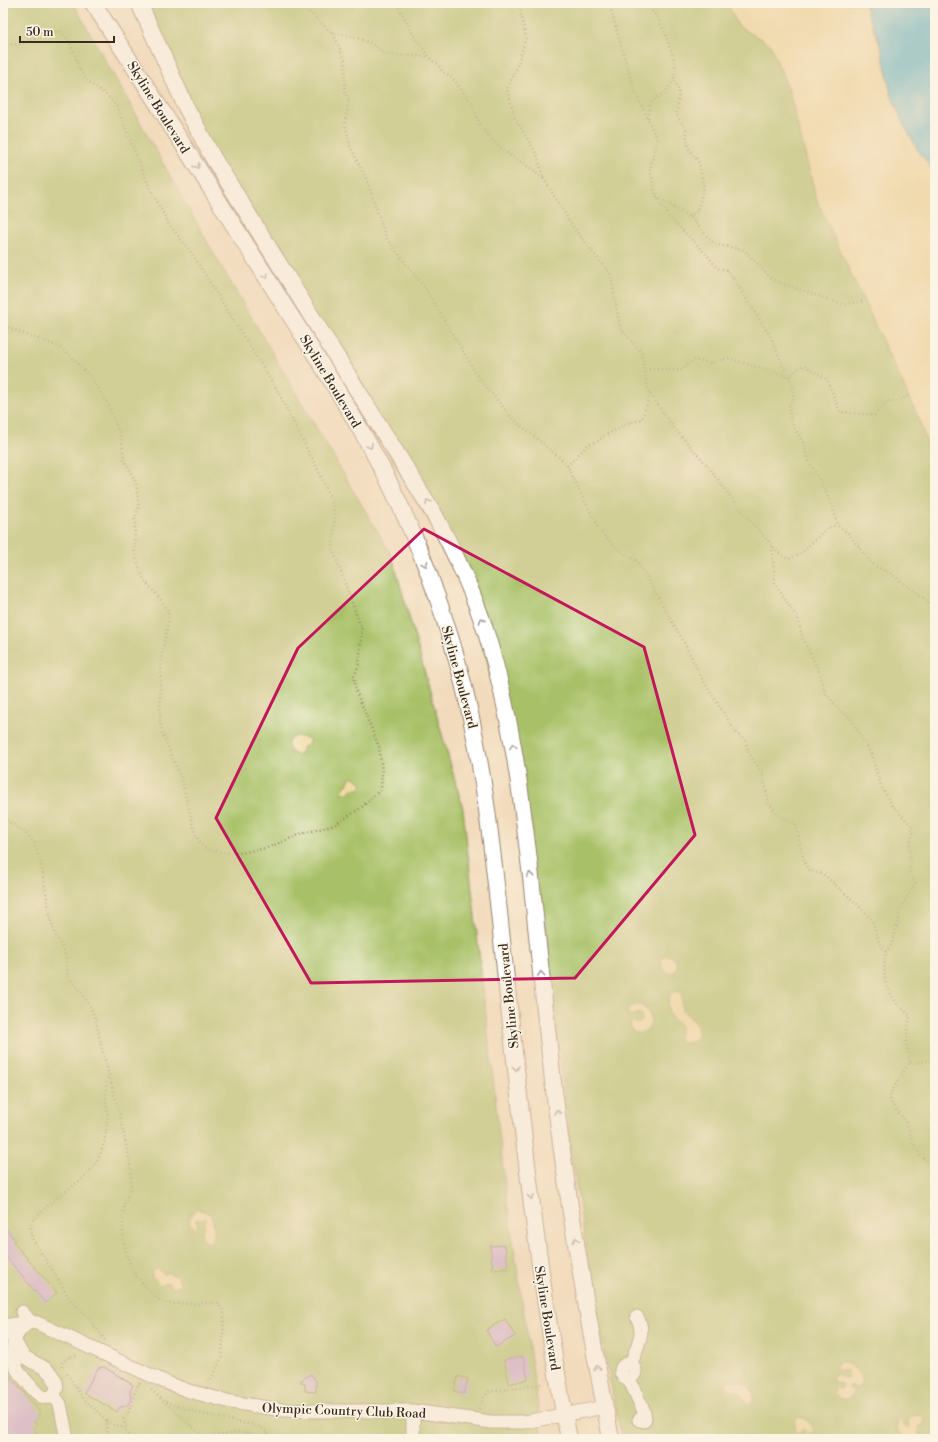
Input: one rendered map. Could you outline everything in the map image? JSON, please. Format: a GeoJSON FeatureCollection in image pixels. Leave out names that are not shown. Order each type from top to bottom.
{"type":"FeatureCollection","features":[{"type":"Feature","properties":{"kind":"main road","name":"Skyline Boulevard"},"geometry":{"type":"LineString","coordinates":[[93,3],[296,324],[372,450],[409,525],[440,604],[464,686],[481,766],[492,849],[533,1215],[545,1305],[569,1439]]}},
{"type":"Feature","properties":{"kind":"main road","name":"Skyline Boulevard"},"geometry":{"type":"LineString","coordinates":[[139,3],[186,107],[212,156],[433,512],[458,562],[482,620],[498,678],[516,758],[558,1122],[583,1286],[611,1439]]}},
{"type":"Feature","properties":{"kind":"lane","name":"Olympic Country Club Road"},"geometry":{"type":"LineString","coordinates":[[3,1326],[26,1317],[165,1382],[231,1402],[282,1410],[413,1411],[513,1423],[605,1407]]}},
{"type":"Feature","properties":{"kind":"lane"},"geometry":{"type":"LineString","coordinates":[[3,1331],[11,1336],[15,1341],[25,1357],[42,1365],[51,1373],[57,1388],[53,1395],[49,1397],[40,1395],[16,1368],[14,1360],[15,1341],[20,1329],[24,1325],[26,1317]]}},
{"type":"Feature","properties":{"kind":"lane"},"geometry":{"type":"LineString","coordinates":[[637,1317],[640,1325],[641,1336],[639,1346],[630,1365],[624,1365],[620,1370],[622,1377],[629,1379],[643,1409],[645,1418],[644,1421],[640,1420]]}},
{"type":"Feature","properties":{"kind":"lane"},"geometry":{"type":"LineString","coordinates":[[53,1395],[60,1404],[67,1439]]}},
{"type":"Feature","properties":{"kind":"lane"},"geometry":{"type":"LineString","coordinates":[[413,1411],[413,1439]]}},
{"type":"Feature","properties":{"kind":"path"},"geometry":{"type":"LineString","coordinates":[[302,3],[304,7],[334,35],[345,61],[345,91],[349,100],[345,120],[350,146],[368,181],[386,238],[424,288],[479,378],[511,417],[565,462],[600,531],[618,549],[637,562],[685,644],[702,677],[737,734],[745,740],[749,754],[762,772],[769,804],[781,817],[795,822],[804,862],[810,871],[823,874],[858,904],[872,920],[879,942],[886,952]]}},
{"type":"Feature","properties":{"kind":"path"},"geometry":{"type":"LineString","coordinates":[[392,3],[397,6],[411,31],[429,57],[438,64],[442,71],[451,77],[472,103],[480,126],[494,142],[544,179]]}},
{"type":"Feature","properties":{"kind":"path"},"geometry":{"type":"LineString","coordinates":[[518,3],[526,37],[517,67],[508,89],[515,118],[537,155],[544,179],[573,227],[611,275],[620,328],[642,353],[648,391],[674,428],[706,464],[744,514],[778,552],[788,559],[800,554],[827,528],[837,525]]}},
{"type":"Feature","properties":{"kind":"path"},"geometry":{"type":"LineString","coordinates":[[609,3],[633,87],[657,139],[650,169],[656,196],[669,217],[708,256],[717,268],[728,270],[767,331],[793,386],[794,398],[789,405],[791,422],[804,445],[809,461],[827,494],[834,511],[837,525],[848,533],[875,566],[890,574],[926,600],[935,614]]}},
{"type":"Feature","properties":{"kind":"path"},"geometry":{"type":"LineString","coordinates":[[647,119],[650,105],[653,100],[664,94],[674,80],[676,69],[665,33],[658,18],[652,11],[650,3]]}},
{"type":"Feature","properties":{"kind":"path"},"geometry":{"type":"LineString","coordinates":[[3,45],[23,43],[42,33],[53,30],[62,32],[69,41],[79,68],[86,80],[108,96],[117,107],[148,184],[168,223],[190,251],[276,388],[320,474],[330,498],[335,516],[333,550],[362,630],[359,664],[354,676],[356,691],[376,737],[382,771],[381,789],[351,816],[328,827],[301,834],[267,848],[239,853],[220,852],[209,850],[201,844],[196,835],[192,822],[182,781],[162,733],[160,720],[161,660],[169,617],[167,609],[157,594],[144,580],[137,561],[134,548],[136,534],[135,518],[139,507],[136,484],[124,460],[122,441],[110,406],[92,379],[69,354],[57,346],[9,328],[3,322]]}},
{"type":"Feature","properties":{"kind":"path"},"geometry":{"type":"LineString","coordinates":[[330,32],[354,37],[371,43],[385,54],[429,57]]}},
{"type":"Feature","properties":{"kind":"path"},"geometry":{"type":"LineString","coordinates":[[674,80],[679,91],[676,114],[686,129],[688,147],[699,163],[704,187],[697,211],[688,216]]}},
{"type":"Feature","properties":{"kind":"path"},"geometry":{"type":"LineString","coordinates":[[656,196],[688,216],[706,233],[714,244],[744,250],[773,280],[844,305],[863,301]]}},
{"type":"Feature","properties":{"kind":"path"},"geometry":{"type":"LineString","coordinates":[[645,369],[682,370],[693,360],[710,363],[728,358],[789,378]]}},
{"type":"Feature","properties":{"kind":"path"},"geometry":{"type":"LineString","coordinates":[[789,378],[803,366],[827,379],[840,412],[875,414],[888,401],[898,401],[908,396]]}},
{"type":"Feature","properties":{"kind":"path"},"geometry":{"type":"LineString","coordinates":[[567,466],[589,444],[598,441],[602,437],[623,425],[642,418],[650,394]]}},
{"type":"Feature","properties":{"kind":"path"},"geometry":{"type":"LineString","coordinates":[[772,545],[776,584],[798,619],[802,638],[818,669],[825,692],[838,710],[850,717],[871,754],[881,786],[893,807],[896,808],[912,826],[913,833],[910,842],[910,874],[915,883],[898,912],[899,921],[892,943],[886,952],[884,963],[884,982],[898,1007],[910,1015],[906,1042],[910,1063]]}},
{"type":"Feature","properties":{"kind":"path"},"geometry":{"type":"LineString","coordinates":[[3,818],[26,833],[35,844],[41,864],[51,921],[55,935],[66,958],[68,977],[80,990],[90,1006],[96,1021],[120,1116],[131,1169],[131,1188],[126,1196],[124,1205],[123,1233],[126,1254],[135,1274],[158,1300],[164,1303],[172,1304],[218,1303],[223,1310],[222,1357],[212,1378],[204,1387],[201,1394]]}},
{"type":"Feature","properties":{"kind":"path"},"geometry":{"type":"LineString","coordinates":[[935,1060],[908,1063],[898,1078],[890,1099],[891,1103],[904,1120],[919,1154],[924,1159],[935,1165]]}},
{"type":"Feature","properties":{"kind":"path"},"geometry":{"type":"LineString","coordinates":[[108,1355],[110,1347],[88,1317],[73,1303],[30,1235],[33,1220],[51,1202],[86,1176],[94,1165],[105,1141],[107,1122],[106,1081],[109,1074]]}},
{"type":"Feature","properties":{"kind":"path"},"geometry":{"type":"LineString","coordinates":[[92,1348],[88,1352],[71,1356],[62,1362],[62,1367],[82,1398],[106,1420],[126,1429]]}},
{"type":"Feature","properties":{"kind":"path"},"geometry":{"type":"LineString","coordinates":[[129,1439],[124,1419],[128,1414],[139,1383],[145,1386]]}},
{"type":"Feature","properties":{"kind":"path"},"geometry":{"type":"LineString","coordinates":[[477,1419],[481,1402],[489,1392],[542,1384]]}},
{"type":"Feature","properties":{"kind":"path"},"geometry":{"type":"LineString","coordinates":[[150,1389],[202,1435],[217,1436],[236,1432],[251,1433],[260,1439],[268,1433]]}},
{"type":"Feature","properties":{"kind":"path"},"geometry":{"type":"LineString","coordinates":[[164,1401],[198,1413],[261,1427],[273,1439]]}},
{"type":"Feature","properties":{"kind":"path"},"geometry":{"type":"LineString","coordinates":[[106,1420],[108,1439]]}},
{"type":"Feature","properties":{"kind":"highlighted area"},"geometry":{"type":"Polygon","coordinates":[[[424,529],[644,647],[695,835],[575,978],[311,983],[216,818],[298,648],[424,529]]]}},
{"type":"Feature","properties":{"kind":"green space"},"geometry":{"type":"Polygon","coordinates":[[[3,3],[73,3],[214,254],[392,556],[463,809],[506,1195],[543,1439],[3,1439],[3,3]]]}},
{"type":"Feature","properties":{"kind":"green space"},"geometry":{"type":"Polygon","coordinates":[[[139,3],[727,3],[738,26],[770,44],[789,91],[817,201],[919,419],[930,454],[935,457],[935,1439],[622,1439],[599,1326],[572,1159],[543,913],[535,914],[524,817],[471,592],[226,181],[139,3]]]}},
{"type":"Feature","properties":{"kind":"sand"},"geometry":{"type":"Polygon","coordinates":[[[727,3],[864,3],[882,50],[891,94],[903,123],[918,150],[935,173],[935,457],[930,454],[919,419],[817,201],[789,91],[770,44],[738,26],[727,3]]]}},
{"type":"Feature","properties":{"kind":"sand"},"geometry":{"type":"Polygon","coordinates":[[[296,736],[307,738],[309,740],[309,744],[302,748],[301,753],[295,755],[288,746],[288,742],[291,738],[296,736]]]}},
{"type":"Feature","properties":{"kind":"sand"},"geometry":{"type":"Polygon","coordinates":[[[353,777],[362,784],[362,787],[352,789],[348,793],[342,793],[342,790],[347,785],[350,778],[353,777]]]}},
{"type":"Feature","properties":{"kind":"sand"},"geometry":{"type":"Polygon","coordinates":[[[665,955],[672,956],[676,961],[677,967],[673,973],[665,971],[662,967],[662,959],[665,955]]]}},
{"type":"Feature","properties":{"kind":"sand"},"geometry":{"type":"Polygon","coordinates":[[[676,991],[680,992],[682,997],[682,1010],[696,1024],[698,1036],[691,1042],[684,1043],[679,1039],[681,1027],[669,1013],[668,1002],[671,993],[676,991]]]}},
{"type":"Feature","properties":{"kind":"sand"},"geometry":{"type":"Polygon","coordinates":[[[636,1005],[643,1007],[648,1011],[651,1022],[645,1031],[640,1033],[633,1032],[630,1026],[631,1022],[641,1022],[641,1014],[638,1013],[631,1016],[627,1013],[628,1007],[636,1005]]]}},
{"type":"Feature","properties":{"kind":"sand"},"geometry":{"type":"Polygon","coordinates":[[[196,1208],[210,1214],[213,1220],[214,1238],[212,1241],[206,1243],[201,1235],[206,1218],[196,1220],[198,1225],[195,1230],[189,1222],[190,1216],[196,1208]]]}},
{"type":"Feature","properties":{"kind":"sand"},"geometry":{"type":"Polygon","coordinates":[[[157,1268],[164,1274],[168,1273],[177,1276],[180,1285],[172,1288],[168,1282],[162,1285],[158,1284],[156,1280],[152,1278],[152,1272],[157,1268]]]}},
{"type":"Feature","properties":{"kind":"sand"},"geometry":{"type":"Polygon","coordinates":[[[841,1362],[850,1365],[856,1370],[861,1375],[863,1381],[860,1387],[857,1388],[849,1386],[849,1388],[853,1390],[851,1396],[846,1399],[834,1395],[835,1389],[841,1389],[842,1387],[841,1384],[834,1382],[832,1378],[833,1375],[838,1374],[845,1378],[848,1377],[847,1371],[836,1369],[837,1364],[841,1362]]]}},
{"type":"Feature","properties":{"kind":"sand"},"geometry":{"type":"Polygon","coordinates":[[[735,1380],[745,1384],[752,1390],[754,1399],[752,1404],[747,1405],[741,1393],[730,1389],[727,1386],[727,1381],[735,1380]]]}},
{"type":"Feature","properties":{"kind":"sand"},"geometry":{"type":"Polygon","coordinates":[[[918,1415],[925,1420],[923,1425],[918,1428],[919,1439],[905,1439],[896,1429],[898,1421],[900,1419],[902,1420],[904,1426],[908,1428],[908,1419],[918,1415]]]}},
{"type":"Feature","properties":{"kind":"sand"},"geometry":{"type":"Polygon","coordinates":[[[799,1417],[804,1418],[809,1422],[814,1429],[814,1432],[809,1433],[805,1438],[802,1437],[806,1432],[805,1430],[802,1429],[798,1433],[796,1431],[795,1421],[799,1417]]]}},
{"type":"Feature","properties":{"kind":"water"},"geometry":{"type":"Polygon","coordinates":[[[864,3],[935,3],[935,173],[918,150],[903,123],[891,94],[882,50],[864,3]]]}},
{"type":"Feature","properties":{"kind":"building"},"geometry":{"type":"Polygon","coordinates":[[[3,1225],[15,1240],[13,1242],[57,1293],[45,1303],[3,1253],[3,1225]]]}},
{"type":"Feature","properties":{"kind":"building"},"geometry":{"type":"Polygon","coordinates":[[[505,1245],[508,1268],[493,1270],[490,1246],[505,1245]]]}},
{"type":"Feature","properties":{"kind":"building"},"geometry":{"type":"Polygon","coordinates":[[[505,1319],[515,1336],[496,1347],[486,1330],[505,1319]]]}},
{"type":"Feature","properties":{"kind":"building"},"geometry":{"type":"Polygon","coordinates":[[[523,1356],[528,1379],[509,1384],[504,1360],[523,1356]]]}},
{"type":"Feature","properties":{"kind":"building"},"geometry":{"type":"Polygon","coordinates":[[[104,1367],[133,1385],[130,1391],[131,1399],[127,1406],[120,1407],[117,1412],[84,1393],[98,1368],[104,1367]]]}},
{"type":"Feature","properties":{"kind":"building"},"geometry":{"type":"Polygon","coordinates":[[[3,1368],[41,1413],[34,1422],[37,1425],[33,1428],[42,1439],[3,1439],[3,1368]]]}},
{"type":"Feature","properties":{"kind":"building"},"geometry":{"type":"Polygon","coordinates":[[[311,1374],[316,1381],[316,1392],[305,1391],[305,1384],[300,1381],[311,1374]]]}},
{"type":"Feature","properties":{"kind":"building"},"geometry":{"type":"Polygon","coordinates":[[[458,1376],[468,1379],[464,1394],[454,1391],[458,1376]]]}}]}
